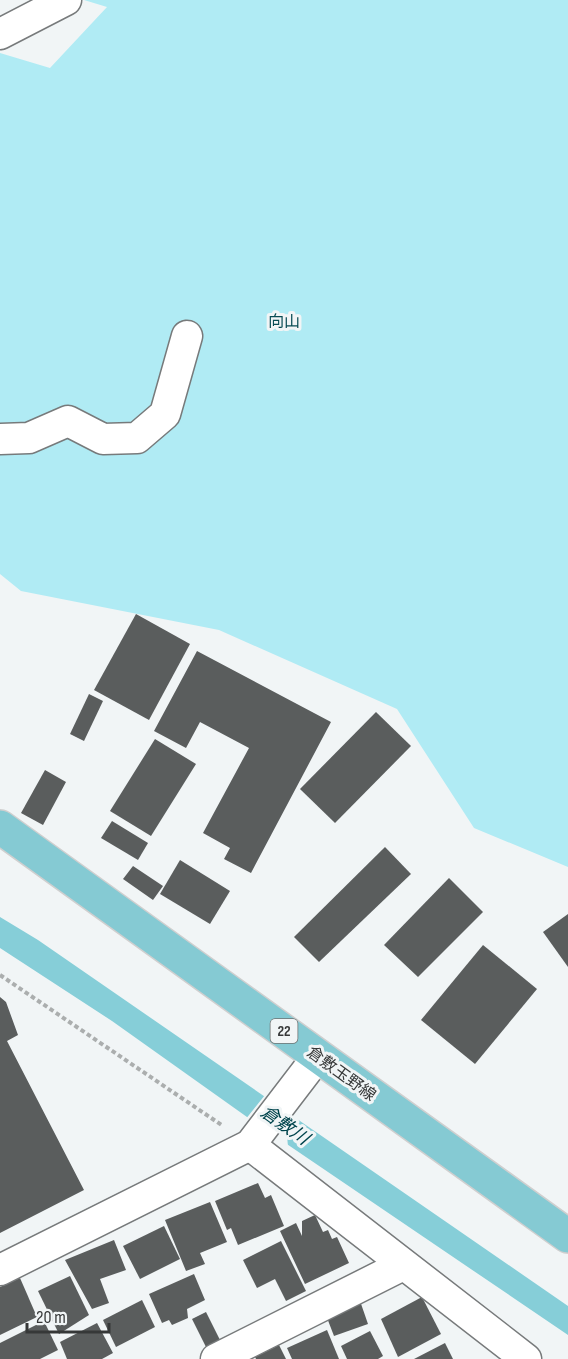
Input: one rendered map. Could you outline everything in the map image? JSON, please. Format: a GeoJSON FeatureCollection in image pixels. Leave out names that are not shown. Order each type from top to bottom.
{"type":"FeatureCollection","features":[{"type":"Feature","properties":{"kind":"main road","name":"倉敷玉野線"},"geometry":{"type":"LineString","coordinates":[[0,827],[568,1236]]}},
{"type":"Feature","properties":{"kind":"street"},"geometry":{"type":"LineString","coordinates":[[0,34],[66,0]]}},
{"type":"Feature","properties":{"kind":"street"},"geometry":{"type":"LineString","coordinates":[[0,439],[29,438],[68,421],[103,439],[137,438],[165,414],[187,336]]}},
{"type":"Feature","properties":{"kind":"street"},"geometry":{"type":"LineString","coordinates":[[0,1270],[254,1142],[318,1056]]}},
{"type":"Feature","properties":{"kind":"street"},"geometry":{"type":"LineString","coordinates":[[254,1142],[403,1265],[526,1359]]}},
{"type":"Feature","properties":{"kind":"street"},"geometry":{"type":"LineString","coordinates":[[216,1359],[403,1265]]}},
{"type":"Feature","properties":{"kind":"path"},"geometry":{"type":"LineString","coordinates":[[0,975],[254,1142]]}},
{"type":"Feature","properties":{"kind":"green space","name":"向山"},"geometry":{"type":"Polygon","coordinates":[[[84,0],[568,0],[568,867],[474,828],[397,709],[219,630],[21,591],[0,574],[0,53],[50,68],[107,7],[84,0]]]}},
{"type":"Feature","properties":{"kind":"water","name":"倉敷川"},"geometry":{"type":"Polygon","coordinates":[[[0,917],[38,940],[568,1306],[568,1335],[247,1117],[112,1021],[0,948],[0,917]]]}},
{"type":"Feature","properties":{"kind":"pier"},"geometry":{"type":"Polygon","coordinates":[[[265,1095],[299,1119],[287,1135],[288,1147],[245,1120],[265,1095]]]}},
{"type":"Feature","properties":{"kind":"building"},"geometry":{"type":"Polygon","coordinates":[[[136,614],[190,644],[149,720],[94,690],[136,614]]]}},
{"type":"Feature","properties":{"kind":"building"},"geometry":{"type":"Polygon","coordinates":[[[197,651],[331,722],[251,873],[224,859],[230,848],[203,833],[249,748],[200,722],[186,748],[154,731],[197,651]]]}},
{"type":"Feature","properties":{"kind":"building"},"geometry":{"type":"Polygon","coordinates":[[[89,694],[103,701],[84,741],[70,734],[89,694]]]}},
{"type":"Feature","properties":{"kind":"building"},"geometry":{"type":"Polygon","coordinates":[[[376,712],[411,746],[335,823],[300,789],[376,712]]]}},
{"type":"Feature","properties":{"kind":"building"},"geometry":{"type":"Polygon","coordinates":[[[155,739],[196,764],[151,836],[110,811],[155,739]]]}},
{"type":"Feature","properties":{"kind":"building"},"geometry":{"type":"Polygon","coordinates":[[[45,770],[66,782],[43,825],[21,813],[45,770]]]}},
{"type":"Feature","properties":{"kind":"building"},"geometry":{"type":"Polygon","coordinates":[[[112,821],[148,843],[138,860],[101,838],[112,821]]]}},
{"type":"Feature","properties":{"kind":"building"},"geometry":{"type":"Polygon","coordinates":[[[385,847],[411,874],[319,962],[294,937],[385,847]]]}},
{"type":"Feature","properties":{"kind":"building"},"geometry":{"type":"Polygon","coordinates":[[[180,860],[230,891],[210,924],[160,894],[180,860]]]}},
{"type":"Feature","properties":{"kind":"building"},"geometry":{"type":"Polygon","coordinates":[[[133,866],[163,886],[153,900],[123,879],[133,866]]]}},
{"type":"Feature","properties":{"kind":"building"},"geometry":{"type":"Polygon","coordinates":[[[449,878],[483,912],[418,977],[384,945],[449,878]]]}},
{"type":"Feature","properties":{"kind":"building"},"geometry":{"type":"Polygon","coordinates":[[[568,914],[568,967],[543,932],[568,914]]]}},
{"type":"Feature","properties":{"kind":"building"},"geometry":{"type":"Polygon","coordinates":[[[483,945],[537,989],[475,1064],[421,1020],[483,945]]]}},
{"type":"Feature","properties":{"kind":"building"},"geometry":{"type":"Polygon","coordinates":[[[0,997],[6,1002],[18,1035],[7,1041],[84,1190],[0,1233],[0,997]]]}},
{"type":"Feature","properties":{"kind":"building"},"geometry":{"type":"Polygon","coordinates":[[[258,1183],[265,1198],[271,1195],[284,1226],[238,1245],[231,1228],[227,1230],[215,1201],[258,1183]]]}},
{"type":"Feature","properties":{"kind":"building"},"geometry":{"type":"Polygon","coordinates":[[[210,1202],[227,1242],[200,1253],[205,1264],[186,1271],[165,1220],[210,1202]]]}},
{"type":"Feature","properties":{"kind":"building"},"geometry":{"type":"Polygon","coordinates":[[[315,1215],[323,1232],[328,1230],[332,1239],[337,1237],[349,1263],[305,1284],[280,1231],[296,1223],[302,1236],[302,1221],[315,1215]]]}},
{"type":"Feature","properties":{"kind":"building"},"geometry":{"type":"Polygon","coordinates":[[[164,1226],[180,1259],[140,1279],[123,1246],[164,1226]]]}},
{"type":"Feature","properties":{"kind":"building"},"geometry":{"type":"Polygon","coordinates":[[[114,1240],[126,1270],[100,1279],[109,1303],[92,1309],[65,1260],[114,1240]]]}},
{"type":"Feature","properties":{"kind":"building"},"geometry":{"type":"Polygon","coordinates":[[[281,1241],[306,1291],[286,1301],[275,1279],[257,1288],[243,1260],[281,1241]]]}},
{"type":"Feature","properties":{"kind":"building"},"geometry":{"type":"Polygon","coordinates":[[[194,1274],[205,1300],[187,1309],[188,1318],[172,1325],[169,1320],[162,1323],[149,1294],[194,1274]]]}},
{"type":"Feature","properties":{"kind":"building"},"geometry":{"type":"Polygon","coordinates":[[[70,1276],[89,1315],[59,1334],[38,1291],[70,1276]]]}},
{"type":"Feature","properties":{"kind":"building"},"geometry":{"type":"Polygon","coordinates":[[[20,1278],[37,1317],[0,1335],[0,1287],[20,1278]]]}},
{"type":"Feature","properties":{"kind":"building"},"geometry":{"type":"Polygon","coordinates":[[[422,1297],[441,1334],[398,1357],[381,1319],[422,1297]]]}},
{"type":"Feature","properties":{"kind":"building"},"geometry":{"type":"Polygon","coordinates":[[[359,1298],[368,1324],[334,1336],[324,1310],[359,1298]]]}},
{"type":"Feature","properties":{"kind":"building"},"geometry":{"type":"Polygon","coordinates":[[[142,1300],[155,1327],[116,1347],[103,1320],[142,1300]]]}},
{"type":"Feature","properties":{"kind":"building"},"geometry":{"type":"Polygon","coordinates":[[[206,1312],[220,1340],[206,1347],[192,1319],[206,1312]]]}},
{"type":"Feature","properties":{"kind":"building"},"geometry":{"type":"Polygon","coordinates":[[[44,1321],[58,1350],[40,1359],[0,1359],[0,1343],[44,1321]]]}},
{"type":"Feature","properties":{"kind":"building"},"geometry":{"type":"Polygon","coordinates":[[[97,1323],[113,1353],[102,1359],[67,1359],[60,1342],[97,1323]]]}},
{"type":"Feature","properties":{"kind":"building"},"geometry":{"type":"Polygon","coordinates":[[[327,1330],[339,1359],[292,1359],[287,1348],[327,1330]]]}},
{"type":"Feature","properties":{"kind":"building"},"geometry":{"type":"Polygon","coordinates":[[[370,1331],[383,1356],[378,1359],[347,1359],[341,1346],[370,1331]]]}},
{"type":"Feature","properties":{"kind":"building"},"geometry":{"type":"Polygon","coordinates":[[[445,1343],[453,1359],[414,1359],[445,1343]]]}},
{"type":"Feature","properties":{"kind":"building"},"geometry":{"type":"Polygon","coordinates":[[[279,1345],[286,1359],[256,1359],[255,1357],[279,1345]]]}}]}
